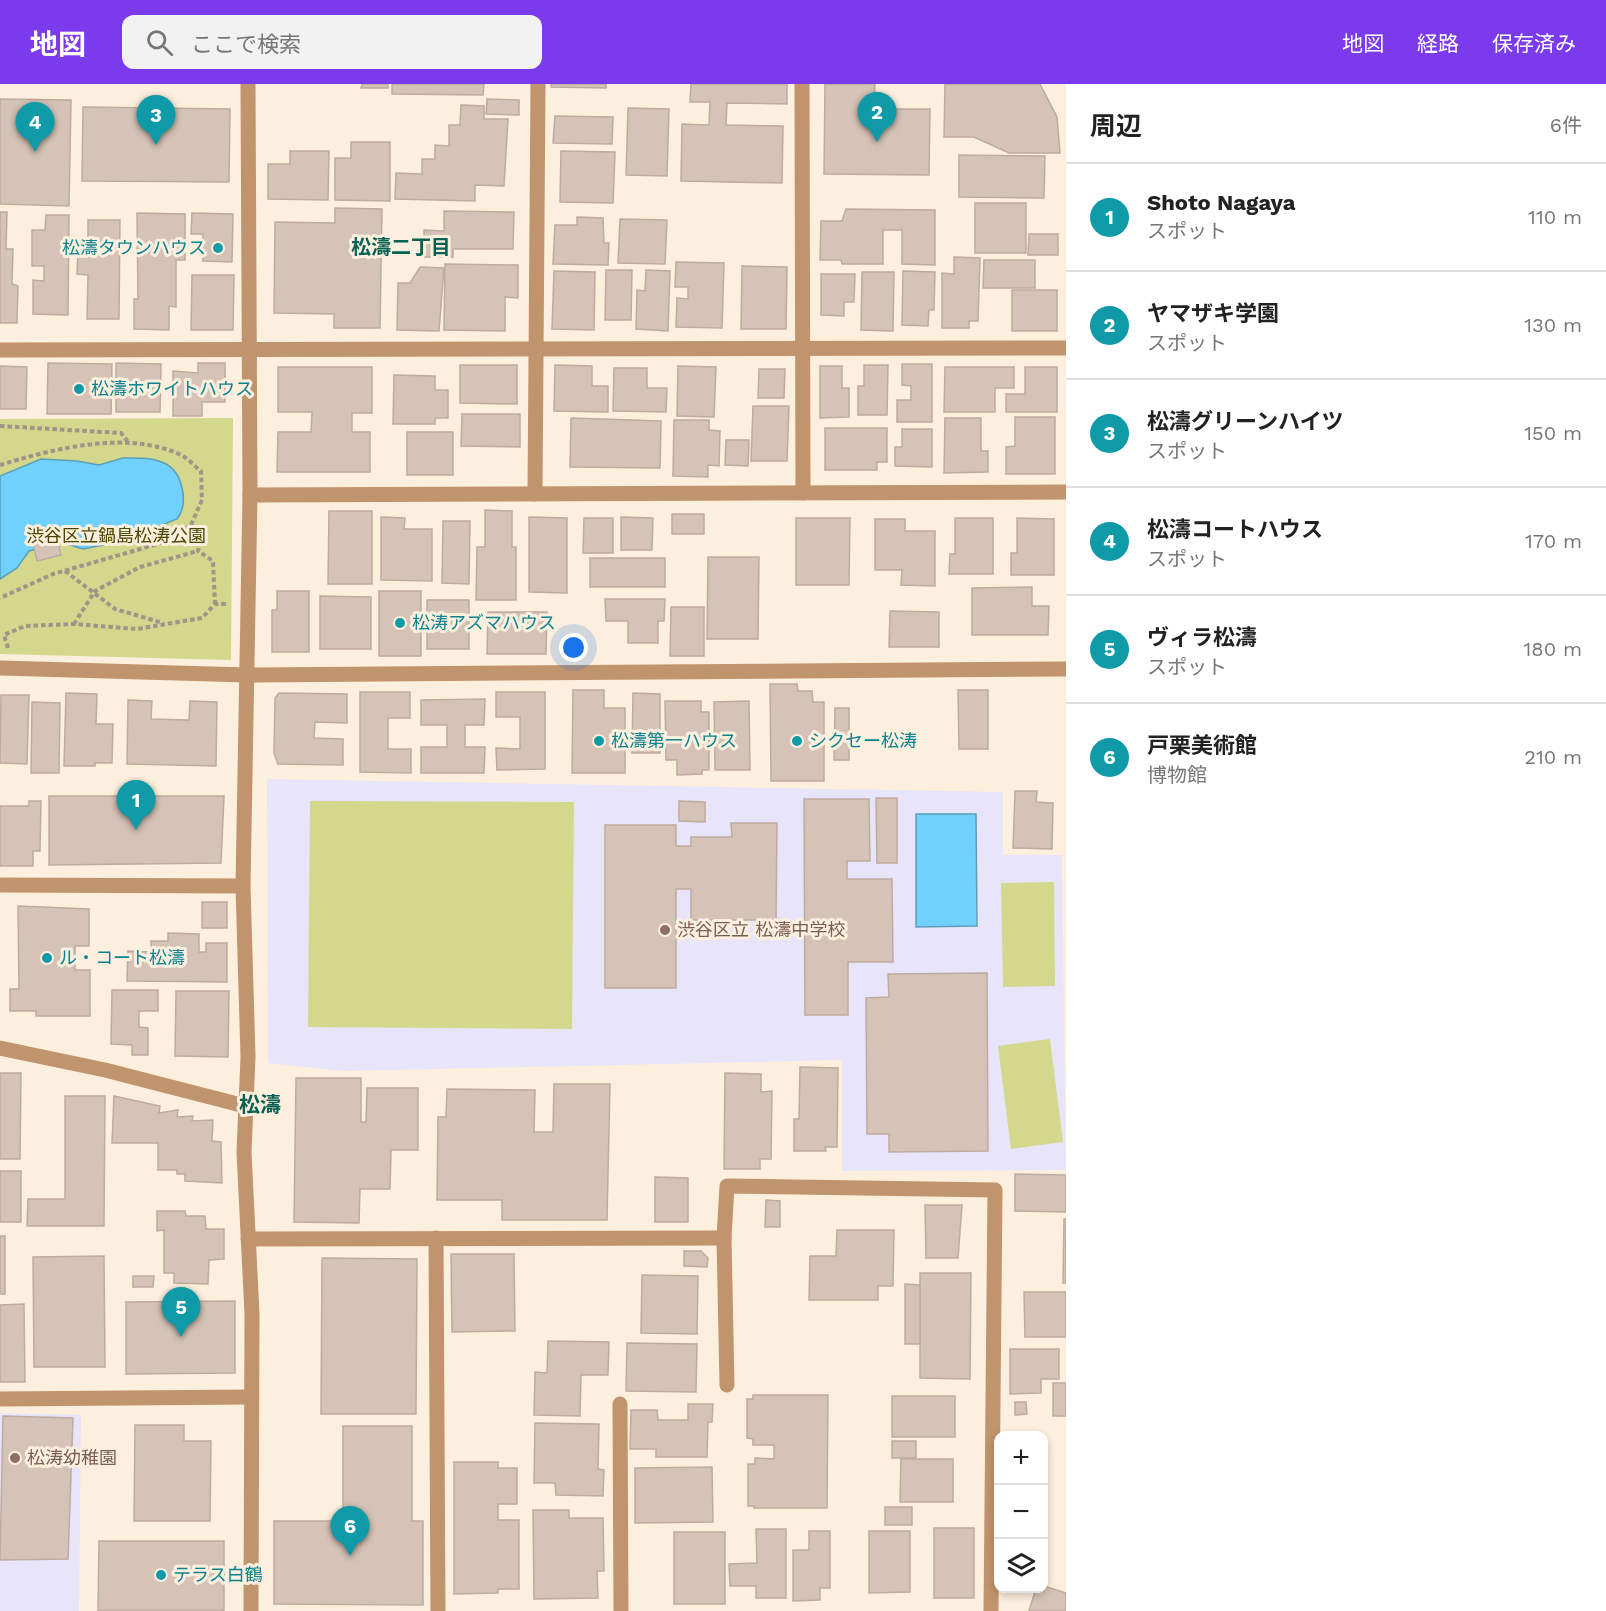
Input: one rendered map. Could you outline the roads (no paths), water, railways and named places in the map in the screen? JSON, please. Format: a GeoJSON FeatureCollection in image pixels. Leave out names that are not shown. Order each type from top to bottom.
{"type":"FeatureCollection","features":[{"type":"Feature","properties":{"kind":"street"},"geometry":{"type":"LineString","coordinates":[[248,84],[250,495],[243,886],[248,1057],[244,1152],[252,1314],[251,1611]]}},
{"type":"Feature","properties":{"kind":"street"},"geometry":{"type":"LineString","coordinates":[[535,494],[538,84]]}},
{"type":"Feature","properties":{"kind":"street"},"geometry":{"type":"LineString","coordinates":[[802,84],[803,493]]}},
{"type":"Feature","properties":{"kind":"street"},"geometry":{"type":"LineString","coordinates":[[0,350],[535,351],[1066,348]]}},
{"type":"Feature","properties":{"kind":"street"},"geometry":{"type":"LineString","coordinates":[[250,495],[1066,492]]}},
{"type":"Feature","properties":{"kind":"street"},"geometry":{"type":"LineString","coordinates":[[7,668],[247,675],[1066,669]]}},
{"type":"Feature","properties":{"kind":"street"},"geometry":{"type":"LineString","coordinates":[[0,885],[243,886]]}},
{"type":"Feature","properties":{"kind":"street"},"geometry":{"type":"LineString","coordinates":[[0,1048],[105,1070],[245,1106]]}},
{"type":"Feature","properties":{"kind":"street"},"geometry":{"type":"LineString","coordinates":[[727,1385],[724,1238],[727,1186],[995,1190],[992,1611]]}},
{"type":"Feature","properties":{"kind":"street"},"geometry":{"type":"LineString","coordinates":[[436,1238],[438,1611]]}},
{"type":"Feature","properties":{"kind":"street"},"geometry":{"type":"LineString","coordinates":[[248,1239],[724,1238]]}},
{"type":"Feature","properties":{"kind":"street"},"geometry":{"type":"LineString","coordinates":[[0,1398],[250,1397]]}},
{"type":"Feature","properties":{"kind":"street"},"geometry":{"type":"LineString","coordinates":[[620,1404],[621,1611]]}},
{"type":"Feature","properties":{"kind":"water"},"geometry":{"type":"Polygon","coordinates":[[[123,458],[155,460],[172,468],[180,481],[183,497],[181,513],[177,519],[123,541],[83,549],[64,543],[29,551],[17,568],[0,579],[0,476],[41,459],[99,465],[123,458]]]}},
{"type":"Feature","properties":{"kind":"water"},"geometry":{"type":"Polygon","coordinates":[[[916,814],[976,814],[977,926],[916,927],[916,814]]]}},
{"type":"Feature","properties":{"kind":"place","name":"ヤマザキ学園"},"geometry":{"type":"Point","coordinates":[877,142]}},
{"type":"Feature","properties":{"kind":"place","name":"松濤グリーンハイツ"},"geometry":{"type":"Point","coordinates":[156,145]}},
{"type":"Feature","properties":{"kind":"place","name":"松濤コートハウス"},"geometry":{"type":"Point","coordinates":[35,152]}},
{"type":"Feature","properties":{"kind":"place","name":"松濤タウンハウス"},"geometry":{"type":"Point","coordinates":[218,248]}},
{"type":"Feature","properties":{"kind":"place","name":"松濤ホワイトハウス"},"geometry":{"type":"Point","coordinates":[79,389]}},
{"type":"Feature","properties":{"kind":"place","name":"松涛アズマハウス"},"geometry":{"type":"Point","coordinates":[400,623]}},
{"type":"Feature","properties":{"kind":"place","name":"松濤第一ハウス"},"geometry":{"type":"Point","coordinates":[599,741]}},
{"type":"Feature","properties":{"kind":"place","name":"シクセー松涛"},"geometry":{"type":"Point","coordinates":[797,741]}},
{"type":"Feature","properties":{"kind":"place","name":"Shoto Nagaya"},"geometry":{"type":"Point","coordinates":[136,830]}},
{"type":"Feature","properties":{"kind":"place","name":"渋谷区立 松濤中学校"},"geometry":{"type":"Point","coordinates":[665,930]}},
{"type":"Feature","properties":{"kind":"place","name":"ル・コート松濤"},"geometry":{"type":"Point","coordinates":[47,958]}},
{"type":"Feature","properties":{"kind":"place","name":"ヴィラ松濤"},"geometry":{"type":"Point","coordinates":[181,1337]}},
{"type":"Feature","properties":{"kind":"place","name":"松涛幼稚園"},"geometry":{"type":"Point","coordinates":[15,1458]}},
{"type":"Feature","properties":{"kind":"place","name":"戸栗美術館"},"geometry":{"type":"Point","coordinates":[350,1556]}},
{"type":"Feature","properties":{"kind":"place","name":"テラス白鶴"},"geometry":{"type":"Point","coordinates":[161,1575]}},
{"type":"Feature","properties":{"kind":"district","name":"松濤二丁目"},"geometry":{"type":"Point","coordinates":[401,247]}},
{"type":"Feature","properties":{"kind":"district","name":"松濤"},"geometry":{"type":"Point","coordinates":[260,1105]}},
{"type":"Feature","properties":{"kind":"park label","name":"渋谷区立鍋島松涛公園"},"geometry":{"type":"Point","coordinates":[116,536]}}]}
